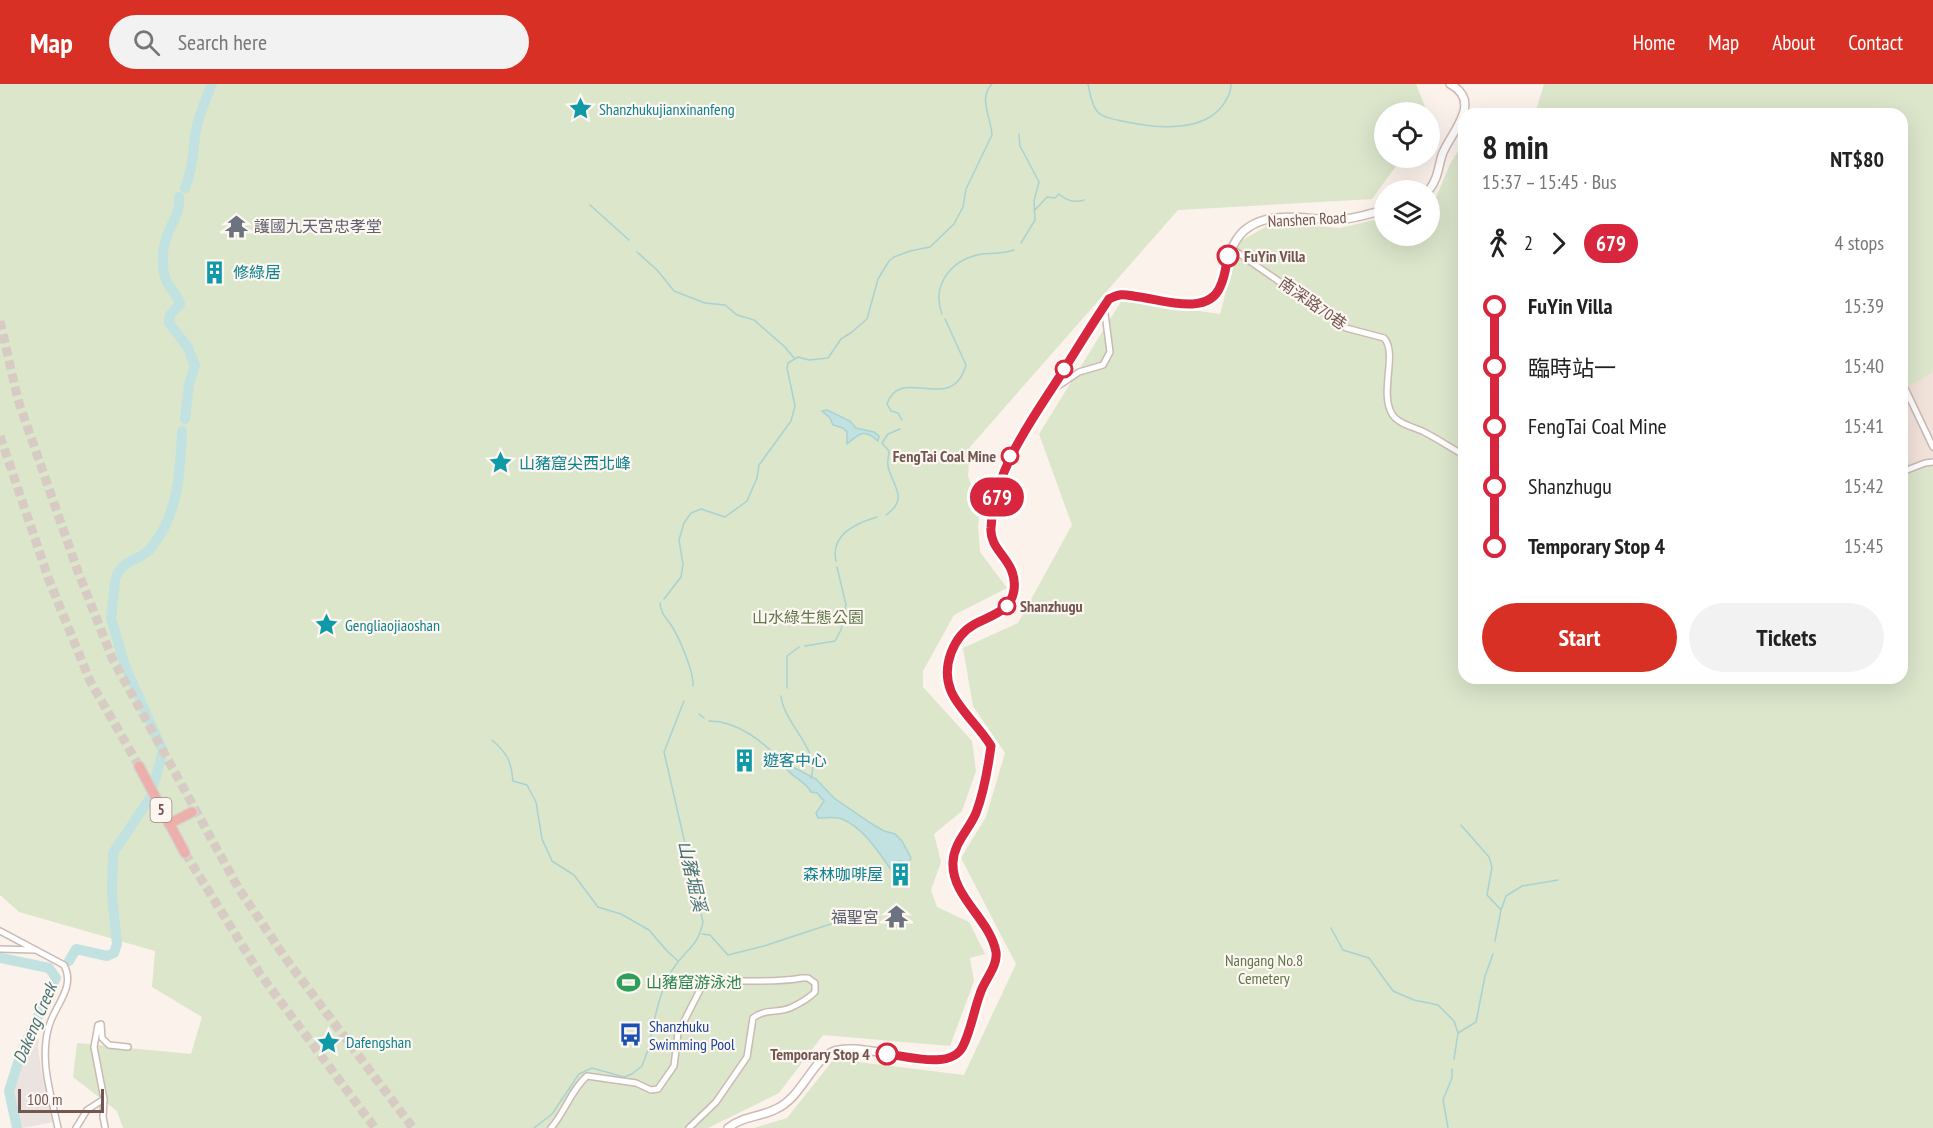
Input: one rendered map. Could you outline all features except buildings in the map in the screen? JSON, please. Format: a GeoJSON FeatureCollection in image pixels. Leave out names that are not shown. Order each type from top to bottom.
{"type":"FeatureCollection","features":[{"type":"Feature","properties":{"kind":"highway","name":"5"},"geometry":{"type":"LineString","coordinates":[[139,766],[185,853]]}},
{"type":"Feature","properties":{"kind":"highway"},"geometry":{"type":"LineString","coordinates":[[169,824],[192,812]]}},
{"type":"Feature","properties":{"kind":"main road"},"geometry":{"type":"LineString","coordinates":[[1450,84],[1464,99],[1464,108]]}},
{"type":"Feature","properties":{"kind":"main road"},"geometry":{"type":"LineString","coordinates":[[1435,180],[1443,154],[1458,125]]}},
{"type":"Feature","properties":{"kind":"main road","name":"Nanshen Road"},"geometry":{"type":"LineString","coordinates":[[1104,305],[1120,293],[1190,304],[1203,303],[1213,297],[1221,286],[1231,248],[1237,238],[1249,227],[1272,218],[1345,219],[1374,212]]}},
{"type":"Feature","properties":{"kind":"main road"},"geometry":{"type":"LineString","coordinates":[[728,1128],[754,1115],[777,1109],[789,1100],[817,1066],[832,1052],[856,1049],[942,1060],[954,1056],[962,1048],[984,981],[993,970],[996,952],[985,928],[958,883],[953,863],[955,849],[975,816],[980,803],[991,746],[952,693],[948,680],[947,663],[952,648],[973,625],[1002,611],[1011,602],[1014,575],[1010,563],[992,539],[991,529],[1008,459],[1104,305]]}},
{"type":"Feature","properties":{"kind":"street","name":"南深路70巷"},"geometry":{"type":"LineString","coordinates":[[1231,248],[1346,328],[1384,338],[1390,347],[1387,382],[1392,414],[1404,423],[1458,452]]}},
{"type":"Feature","properties":{"kind":"street"},"geometry":{"type":"LineString","coordinates":[[1050,392],[1079,372],[1103,365],[1110,352],[1104,305]]}},
{"type":"Feature","properties":{"kind":"street"},"geometry":{"type":"LineString","coordinates":[[1908,395],[1933,447]]}},
{"type":"Feature","properties":{"kind":"street"},"geometry":{"type":"LineString","coordinates":[[1908,470],[1925,463],[1933,464]]}},
{"type":"Feature","properties":{"kind":"street"},"geometry":{"type":"LineString","coordinates":[[0,931],[64,965],[69,975],[66,989],[49,1024],[45,1044],[45,1065],[58,1128]]}},
{"type":"Feature","properties":{"kind":"street"},"geometry":{"type":"LineString","coordinates":[[0,949],[37,950]]}},
{"type":"Feature","properties":{"kind":"street"},"geometry":{"type":"LineString","coordinates":[[551,1128],[573,1093],[587,1076],[636,1083],[651,1090],[658,1089],[674,1066],[678,1033],[704,982],[808,978],[815,983],[815,992],[806,1000],[790,1008],[760,1013],[753,1018],[747,1057],[716,1102],[689,1128]]}},
{"type":"Feature","properties":{"kind":"street"},"geometry":{"type":"LineString","coordinates":[[105,1127],[104,1098],[94,1047],[98,1025],[103,1026],[102,1038],[109,1045],[128,1047]]}},
{"type":"Feature","properties":{"kind":"street"},"geometry":{"type":"LineString","coordinates":[[76,1128],[87,1110],[104,1098]]}},
{"type":"Feature","properties":{"kind":"shaded area"},"geometry":{"type":"Polygon","coordinates":[[[1933,372],[1933,462],[1914,469],[1908,459],[1908,386],[1933,372]]]}},
{"type":"Feature","properties":{"kind":"shaded area"},"geometry":{"type":"Polygon","coordinates":[[[39,1039],[41,1070],[53,1122],[23,1128],[13,1101],[13,1085],[17,1068],[29,1041],[39,1039]]]}},
{"type":"Feature","properties":{"kind":"green space","name":"山水綠生態公園"},"geometry":{"type":"Polygon","coordinates":[[[0,84],[1416,84],[1423,102],[1374,102],[1374,168],[1395,168],[1386,180],[1374,180],[1372,199],[1178,210],[970,447],[968,476],[980,509],[978,526],[980,552],[1007,588],[954,615],[923,671],[923,687],[972,741],[976,771],[962,811],[934,834],[941,862],[931,890],[937,907],[969,922],[985,954],[970,958],[974,981],[950,1046],[823,1035],[779,1093],[708,1128],[123,1128],[117,1111],[73,1077],[77,1043],[191,1054],[202,1017],[152,987],[155,951],[19,912],[0,895],[0,84]]]}},
{"type":"Feature","properties":{"kind":"green space"},"geometry":{"type":"Polygon","coordinates":[[[1544,84],[1933,84],[1933,372],[1908,386],[1908,108],[1537,108],[1544,84]]]}},
{"type":"Feature","properties":{"kind":"green space","name":"Nangang No.8 Cemetery"},"geometry":{"type":"Polygon","coordinates":[[[1458,151],[1458,684],[1908,684],[1908,459],[1914,469],[1933,462],[1933,1128],[754,1128],[787,1118],[834,1059],[964,1075],[1016,964],[961,858],[986,817],[1005,753],[973,706],[963,648],[1018,623],[1072,525],[1039,434],[1122,300],[1220,314],[1239,242],[1274,222],[1339,228],[1374,220],[1374,246],[1440,246],[1440,188],[1458,151]]]}},
{"type":"Feature","properties":{"kind":"water"},"geometry":{"type":"Polygon","coordinates":[[[827,410],[850,421],[856,428],[874,432],[879,436],[878,441],[864,433],[847,444],[847,432],[833,425],[830,418],[822,411],[827,410]]]}},
{"type":"Feature","properties":{"kind":"water"},"geometry":{"type":"Polygon","coordinates":[[[789,765],[816,779],[834,798],[872,824],[895,834],[902,841],[911,858],[909,862],[904,864],[902,861],[895,862],[896,867],[892,871],[857,828],[842,819],[818,818],[816,813],[824,801],[789,772],[786,768],[789,765]]]}},
{"type":"Feature","properties":{"kind":"waterway"},"geometry":{"type":"LineString","coordinates":[[185,188],[191,167],[197,124],[212,84]]}},
{"type":"Feature","properties":{"kind":"waterway"},"geometry":{"type":"LineString","coordinates":[[664,599],[681,577],[683,564],[679,540],[684,523],[691,513],[701,509],[725,517],[747,501],[757,478],[759,465],[791,421],[795,406],[788,363],[798,357],[809,360],[828,358],[841,339],[867,319],[878,279],[889,261],[910,251],[930,247],[954,224],[963,207],[966,189],[992,135],[986,108],[986,95],[992,84]]}},
{"type":"Feature","properties":{"kind":"waterway"},"geometry":{"type":"LineString","coordinates":[[1088,84],[1093,104],[1103,116],[1164,127],[1191,124],[1214,114],[1228,97],[1231,84]]}},
{"type":"Feature","properties":{"kind":"waterway","name":"山豬堀溪"},"geometry":{"type":"LineString","coordinates":[[1019,134],[1020,146],[1039,182],[1034,201],[1035,220],[1021,243]]}},
{"type":"Feature","properties":{"kind":"waterway"},"geometry":{"type":"LineString","coordinates":[[1034,211],[1047,197],[1055,198],[1059,194],[1071,201],[1084,200]]}},
{"type":"Feature","properties":{"kind":"waterway"},"geometry":{"type":"LineString","coordinates":[[179,197],[178,210],[165,241],[163,261],[166,280],[180,304],[170,315],[169,323],[187,346],[195,365],[189,384],[185,419]]}},
{"type":"Feature","properties":{"kind":"waterway"},"geometry":{"type":"LineString","coordinates":[[590,205],[629,240]]}},
{"type":"Feature","properties":{"kind":"waterway","name":"山豬堀溪"},"geometry":{"type":"LineString","coordinates":[[942,314],[939,293],[942,283],[953,267],[971,257],[1014,250]]}},
{"type":"Feature","properties":{"kind":"waterway"},"geometry":{"type":"LineString","coordinates":[[637,252],[658,271],[674,291],[705,303],[725,305],[737,315],[754,320],[794,358]]}},
{"type":"Feature","properties":{"kind":"waterway","name":"山豬堀溪"},"geometry":{"type":"LineString","coordinates":[[902,420],[898,413],[891,411],[887,404],[894,393],[903,388],[950,387],[959,380],[966,365],[945,319]]}},
{"type":"Feature","properties":{"kind":"waterway","name":"山豬堀溪"},"geometry":{"type":"LineString","coordinates":[[886,515],[893,509],[898,497],[888,466],[889,451],[882,443],[888,434],[900,429]]}},
{"type":"Feature","properties":{"kind":"waterway"},"geometry":{"type":"LineString","coordinates":[[116,577],[123,566],[150,549],[167,522],[179,477],[182,431]]}},
{"type":"Feature","properties":{"kind":"waterway","name":"山豬堀溪"},"geometry":{"type":"LineString","coordinates":[[836,561],[835,552],[841,537],[853,527],[877,517]]}},
{"type":"Feature","properties":{"kind":"waterway","name":"山豬堀溪"},"geometry":{"type":"LineString","coordinates":[[837,567],[846,605],[844,613]]}},
{"type":"Feature","properties":{"kind":"waterway"},"geometry":{"type":"LineString","coordinates":[[115,582],[111,618],[125,666],[163,751],[154,784]]}},
{"type":"Feature","properties":{"kind":"waterway"},"geometry":{"type":"LineString","coordinates":[[660,603],[663,614],[676,633],[686,656],[693,686]]}},
{"type":"Feature","properties":{"kind":"waterway","name":"山豬堀溪"},"geometry":{"type":"LineString","coordinates":[[805,646],[835,641],[841,630],[843,619]]}},
{"type":"Feature","properties":{"kind":"waterway","name":"山豬堀溪"},"geometry":{"type":"LineString","coordinates":[[787,688],[787,656],[799,647]]}},
{"type":"Feature","properties":{"kind":"waterway","name":"山豬堀溪"},"geometry":{"type":"LineString","coordinates":[[781,696],[788,717],[811,757],[813,767],[811,778]]}},
{"type":"Feature","properties":{"kind":"waterway","name":"山豬堀溪"},"geometry":{"type":"LineString","coordinates":[[650,1041],[658,1004],[665,985],[673,969],[695,943],[703,922],[664,752],[684,701]]}},
{"type":"Feature","properties":{"kind":"waterway","name":"山豬堀溪"},"geometry":{"type":"LineString","coordinates":[[699,714],[704,718]]}},
{"type":"Feature","properties":{"kind":"waterway","name":"山豬堀溪"},"geometry":{"type":"LineString","coordinates":[[709,721],[731,725],[750,734],[784,763]]}},
{"type":"Feature","properties":{"kind":"waterway"},"geometry":{"type":"LineString","coordinates":[[492,740],[508,758],[513,781],[527,785],[536,802],[542,839],[552,861],[574,875],[598,907],[621,914],[649,930],[678,961]]}},
{"type":"Feature","properties":{"kind":"waterway"},"geometry":{"type":"LineString","coordinates":[[69,961],[76,949],[107,956],[114,953],[117,944],[112,896],[113,853],[150,798]]}},
{"type":"Feature","properties":{"kind":"waterway"},"geometry":{"type":"LineString","coordinates":[[1461,825],[1489,857],[1492,867],[1487,895],[1501,910],[1495,941]]}},
{"type":"Feature","properties":{"kind":"waterway"},"geometry":{"type":"LineString","coordinates":[[1501,910],[1506,896],[1522,886],[1558,880]]}},
{"type":"Feature","properties":{"kind":"waterway"},"geometry":{"type":"LineString","coordinates":[[702,934],[710,935],[728,955],[764,946],[876,909]]}},
{"type":"Feature","properties":{"kind":"waterway"},"geometry":{"type":"LineString","coordinates":[[1331,928],[1343,950],[1369,958],[1393,991],[1414,1000],[1438,1005],[1454,1021],[1458,1033]]}},
{"type":"Feature","properties":{"kind":"waterway"},"geometry":{"type":"LineString","coordinates":[[1454,1059],[1458,1033],[1476,1022],[1485,976],[1493,954]]}},
{"type":"Feature","properties":{"kind":"waterway","name":"Dakeng Creek"},"geometry":{"type":"LineString","coordinates":[[1,958],[49,968],[56,978],[21,1053],[9,1091],[17,1128]]}},
{"type":"Feature","properties":{"kind":"waterway","name":"山豬堀溪"},"geometry":{"type":"LineString","coordinates":[[534,1128],[552,1114],[579,1074],[592,1068],[624,1077],[642,1066],[648,1050]]}},
{"type":"Feature","properties":{"kind":"waterway"},"geometry":{"type":"LineString","coordinates":[[1448,1128],[1443,1100],[1452,1078],[1452,1069]]}},
{"type":"Feature","properties":{"kind":"tunnel"},"geometry":{"type":"LineString","coordinates":[[0,321],[18,400],[77,569],[112,658],[239,889],[286,959],[413,1128]]}},
{"type":"Feature","properties":{"kind":"tunnel"},"geometry":{"type":"LineString","coordinates":[[0,436],[49,580],[90,681],[139,766]]}},
{"type":"Feature","properties":{"kind":"tunnel"},"geometry":{"type":"LineString","coordinates":[[185,853],[260,974],[375,1128]]}},
{"type":"Feature","properties":{"kind":"bus line","name":"679"},"geometry":{"type":"LineString","coordinates":[[887,1054],[934,1060],[954,1056],[962,1048],[984,981],[993,970],[995,962],[996,952],[954,875],[953,863],[955,849],[975,816],[980,803],[991,746],[952,693],[948,680],[947,663],[952,648],[962,635],[973,625],[1002,611],[1011,602],[1014,575],[1010,563],[992,539],[991,529],[994,507],[1008,459],[1109,299],[1120,293],[1190,304],[1203,303],[1213,297],[1221,286],[1228,256]]}},
{"type":"Feature","properties":{"kind":"place","name":"Shanzhukujianxinanfeng"},"geometry":{"type":"Point","coordinates":[581,109]}},
{"type":"Feature","properties":{"kind":"place","name":"護國九天宮忠孝堂"},"geometry":{"type":"Point","coordinates":[236,226]}},
{"type":"Feature","properties":{"kind":"place","name":"FuYin Villa"},"geometry":{"type":"Point","coordinates":[1228,256]}},
{"type":"Feature","properties":{"kind":"place","name":"修綠居"},"geometry":{"type":"Point","coordinates":[215,272]}},
{"type":"Feature","properties":{"kind":"place","name":"FengTai Coal Mine"},"geometry":{"type":"Point","coordinates":[1010,456]}},
{"type":"Feature","properties":{"kind":"place","name":"山豬窟尖西北峰"},"geometry":{"type":"Point","coordinates":[501,463]}},
{"type":"Feature","properties":{"kind":"place","name":"Shanzhugu"},"geometry":{"type":"Point","coordinates":[1007,606]}},
{"type":"Feature","properties":{"kind":"place","name":"Gengliaojiaoshan"},"geometry":{"type":"Point","coordinates":[327,625]}},
{"type":"Feature","properties":{"kind":"place","name":"遊客中心"},"geometry":{"type":"Point","coordinates":[745,760]}},
{"type":"Feature","properties":{"kind":"place","name":"森林咖啡屋"},"geometry":{"type":"Point","coordinates":[901,874]}},
{"type":"Feature","properties":{"kind":"place","name":"福聖宮"},"geometry":{"type":"Point","coordinates":[897,917]}},
{"type":"Feature","properties":{"kind":"place","name":"山豬窟游泳池"},"geometry":{"type":"Point","coordinates":[628,982]}},
{"type":"Feature","properties":{"kind":"place","name":"Shanzhuku Swimming Pool"},"geometry":{"type":"Point","coordinates":[631,1035]}},
{"type":"Feature","properties":{"kind":"place","name":"Dafengshan"},"geometry":{"type":"Point","coordinates":[328,1042]}},
{"type":"Feature","properties":{"kind":"place","name":"Temporary Stop 4"},"geometry":{"type":"Point","coordinates":[887,1054]}}]}
